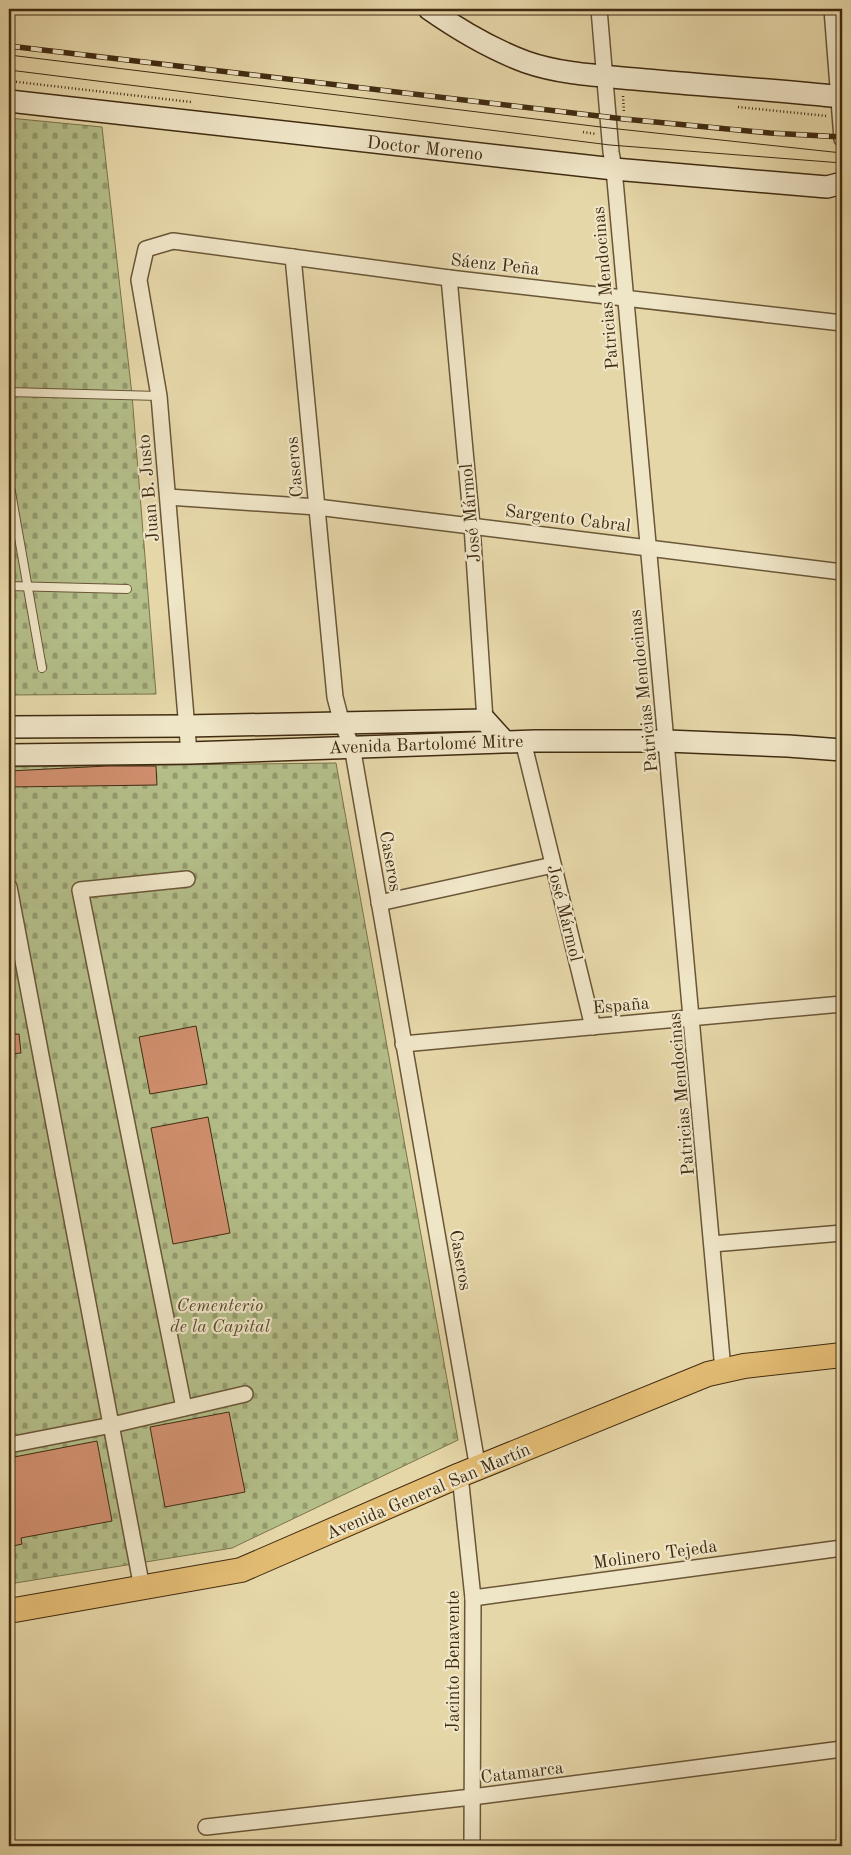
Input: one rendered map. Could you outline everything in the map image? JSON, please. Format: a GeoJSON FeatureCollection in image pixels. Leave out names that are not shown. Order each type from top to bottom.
{"type":"FeatureCollection","features":[{"type":"Feature","properties":{"kind":"main road","name":"Avenida General San Martín"},"geometry":{"type":"LineString","coordinates":[[9,1611],[241,1570],[469,1472],[708,1374],[723,1370],[842,1355]]}},
{"type":"Feature","properties":{"kind":"street","name":"Patricias Mendocinas"},"geometry":{"type":"LineString","coordinates":[[599,9],[610,152],[614,169],[647,546],[693,1018],[723,1370]]}},
{"type":"Feature","properties":{"kind":"street"},"geometry":{"type":"LineString","coordinates":[[832,9],[841,104],[842,139]]}},
{"type":"Feature","properties":{"kind":"street"},"geometry":{"type":"LineString","coordinates":[[432,10],[483,43],[527,62],[561,70],[841,104]]}},
{"type":"Feature","properties":{"kind":"street","name":"Doctor Moreno"},"geometry":{"type":"LineString","coordinates":[[9,102],[614,169],[827,186],[842,183]]}},
{"type":"Feature","properties":{"kind":"street","name":"Sáenz Peña"},"geometry":{"type":"LineString","coordinates":[[146,249],[173,241],[449,278],[842,323]]}},
{"type":"Feature","properties":{"kind":"street","name":"Juan B. Justo"},"geometry":{"type":"LineString","coordinates":[[146,249],[139,280],[159,396],[189,753]]}},
{"type":"Feature","properties":{"kind":"street","name":"Caseros"},"geometry":{"type":"LineString","coordinates":[[293,257],[335,697],[342,724],[352,746],[403,1044],[469,1472]]}},
{"type":"Feature","properties":{"kind":"street","name":"José Mármol"},"geometry":{"type":"LineString","coordinates":[[449,278],[472,526],[485,720],[513,741],[553,865],[593,1027]]}},
{"type":"Feature","properties":{"kind":"street","name":"Sargento Cabral"},"geometry":{"type":"LineString","coordinates":[[168,497],[317,507],[647,546],[842,572]]}},
{"type":"Feature","properties":{"kind":"street","name":"Avenida Bartolomé Mitre"},"geometry":{"type":"LineString","coordinates":[[9,727],[342,724],[485,720]]}},
{"type":"Feature","properties":{"kind":"street","name":"Avenida Bartolomé Mitre"},"geometry":{"type":"LineString","coordinates":[[9,755],[189,753],[513,741],[667,741],[842,750]]}},
{"type":"Feature","properties":{"kind":"street"},"geometry":{"type":"LineString","coordinates":[[379,903],[553,865]]}},
{"type":"Feature","properties":{"kind":"street"},"geometry":{"type":"LineString","coordinates":[[184,1408],[80,890],[187,879]]}},
{"type":"Feature","properties":{"kind":"street"},"geometry":{"type":"LineString","coordinates":[[9,887],[142,1588]]}},
{"type":"Feature","properties":{"kind":"street","name":"España"},"geometry":{"type":"LineString","coordinates":[[403,1044],[842,1004]]}},
{"type":"Feature","properties":{"kind":"street"},"geometry":{"type":"LineString","coordinates":[[712,1244],[842,1233]]}},
{"type":"Feature","properties":{"kind":"street"},"geometry":{"type":"LineString","coordinates":[[9,1445],[112,1425],[245,1394]]}},
{"type":"Feature","properties":{"kind":"street","name":"Jacinto Benavente"},"geometry":{"type":"LineString","coordinates":[[469,1472],[473,1598],[472,1846]]}},
{"type":"Feature","properties":{"kind":"street","name":"Molinero Tejeda"},"geometry":{"type":"LineString","coordinates":[[473,1598],[842,1548]]}},
{"type":"Feature","properties":{"kind":"street","name":"Catamarca"},"geometry":{"type":"LineString","coordinates":[[206,1827],[472,1797],[842,1749]]}},
{"type":"Feature","properties":{"kind":"lane"},"geometry":{"type":"LineString","coordinates":[[9,392],[159,396]]}},
{"type":"Feature","properties":{"kind":"lane"},"geometry":{"type":"LineString","coordinates":[[9,481],[42,668]]}},
{"type":"Feature","properties":{"kind":"lane"},"geometry":{"type":"LineString","coordinates":[[9,586],[127,589]]}},
{"type":"Feature","properties":{"kind":"path"},"geometry":{"type":"LineString","coordinates":[[9,81],[196,103]]}},
{"type":"Feature","properties":{"kind":"path"},"geometry":{"type":"LineString","coordinates":[[623,94],[624,119]]}},
{"type":"Feature","properties":{"kind":"path"},"geometry":{"type":"LineString","coordinates":[[731,106],[841,104]]}},
{"type":"Feature","properties":{"kind":"green space"},"geometry":{"type":"Polygon","coordinates":[[[9,118],[102,127],[132,395],[156,694],[9,695],[9,118]]]}},
{"type":"Feature","properties":{"kind":"green space","name":"Cementerio de la Capital"},"geometry":{"type":"Polygon","coordinates":[[[336,763],[458,1440],[232,1548],[9,1584],[9,767],[336,763]]]}},
{"type":"Feature","properties":{"kind":"building"},"geometry":{"type":"Polygon","coordinates":[[[107,766],[156,766],[157,785],[9,787],[9,771],[107,766]]]}},
{"type":"Feature","properties":{"kind":"building"},"geometry":{"type":"Polygon","coordinates":[[[196,1026],[207,1084],[150,1094],[139,1037],[196,1026]]]}},
{"type":"Feature","properties":{"kind":"building"},"geometry":{"type":"Polygon","coordinates":[[[19,1034],[21,1053],[9,1054],[9,1035],[19,1034]]]}},
{"type":"Feature","properties":{"kind":"building"},"geometry":{"type":"Polygon","coordinates":[[[208,1117],[230,1233],[173,1244],[151,1128],[208,1117]]]}},
{"type":"Feature","properties":{"kind":"building"},"geometry":{"type":"Polygon","coordinates":[[[229,1412],[245,1492],[165,1507],[150,1427],[229,1412]]]}},
{"type":"Feature","properties":{"kind":"building"},"geometry":{"type":"Polygon","coordinates":[[[97,1441],[112,1521],[21,1538],[22,1544],[9,1547],[9,1458],[97,1441]]]}},
{"type":"Feature","properties":{"kind":"tram line"},"geometry":{"type":"LineString","coordinates":[[9,55],[609,128],[842,153]]}},
{"type":"Feature","properties":{"kind":"tram line"},"geometry":{"type":"LineString","coordinates":[[9,70],[610,145],[842,163]]}},
{"type":"Feature","properties":{"kind":"railway"},"geometry":{"type":"LineString","coordinates":[[9,46],[624,119],[770,133],[842,137]]}}]}
